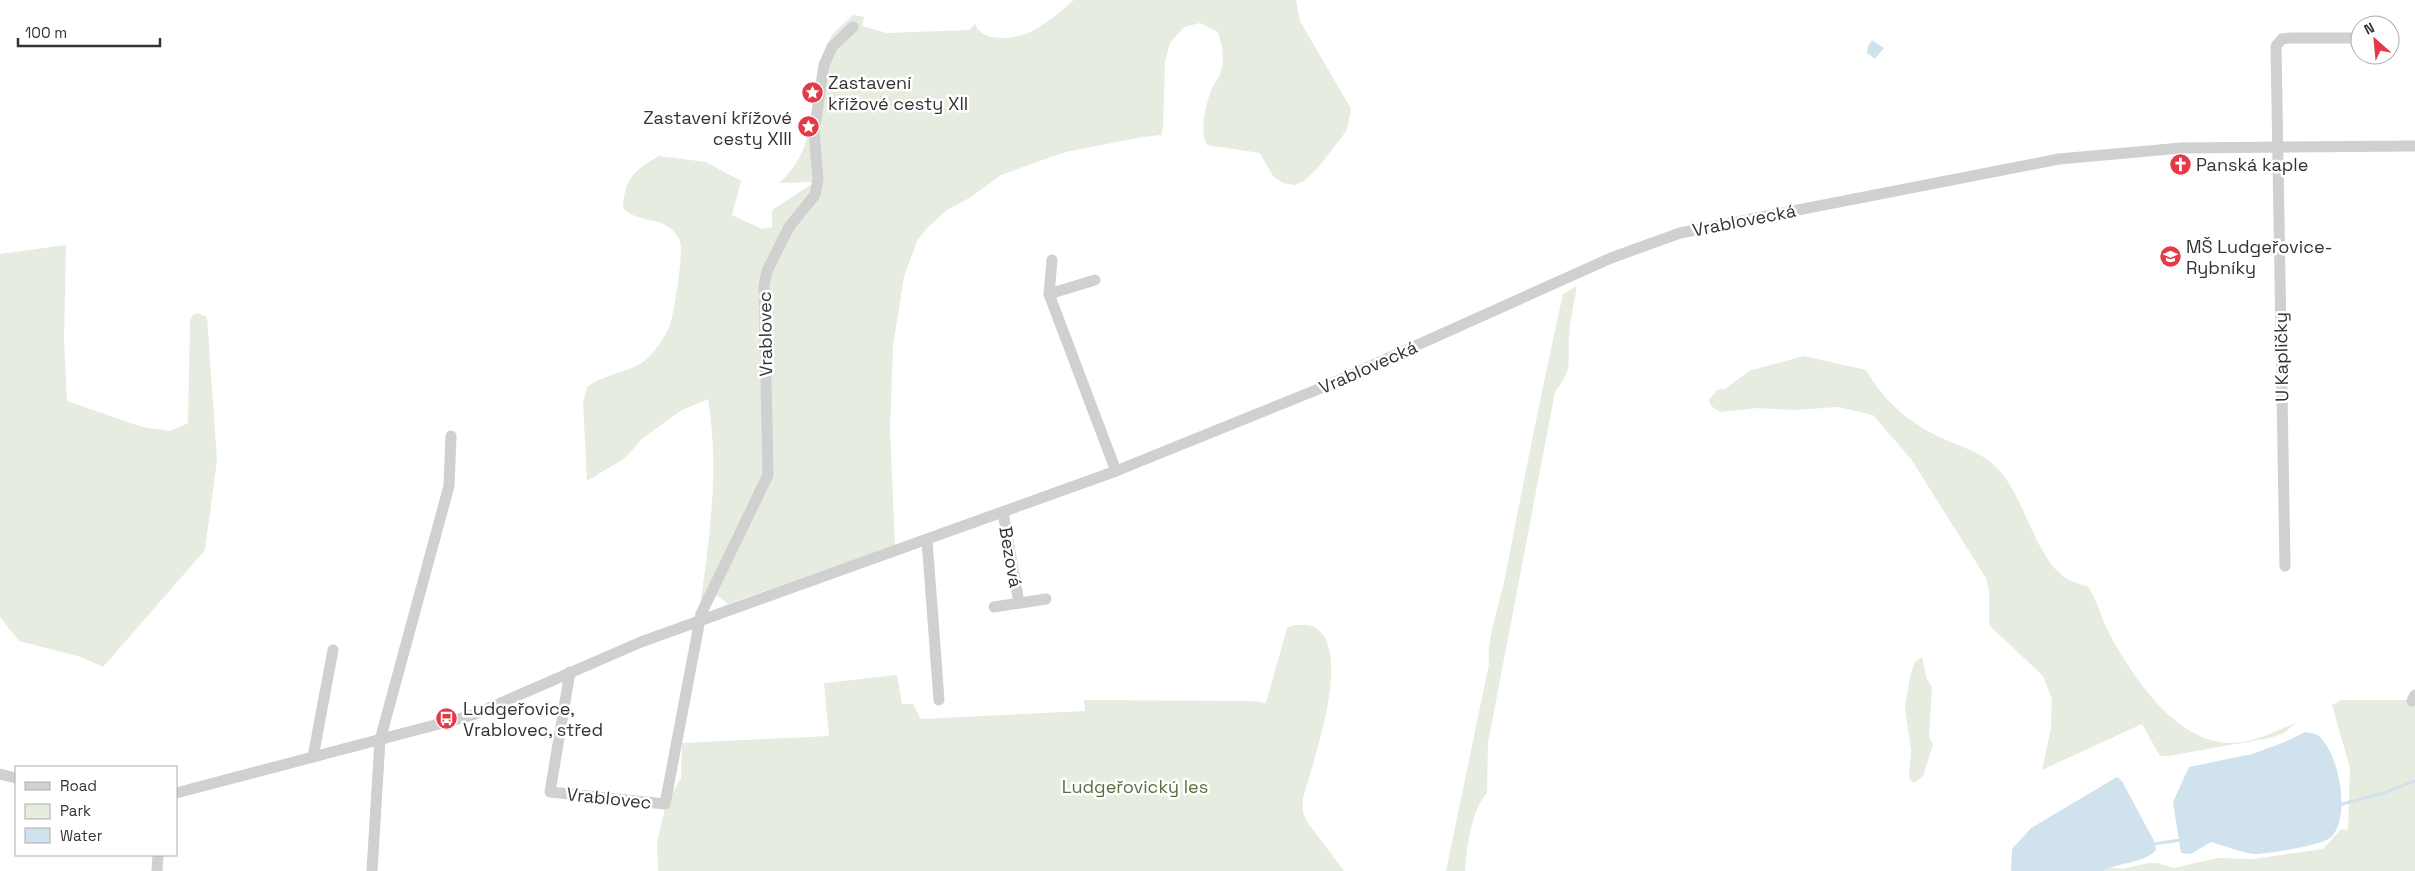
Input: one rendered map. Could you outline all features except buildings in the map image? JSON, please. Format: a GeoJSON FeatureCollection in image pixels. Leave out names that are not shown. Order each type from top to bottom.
{"type":"FeatureCollection","features":[{"type":"Feature","properties":{"kind":"street","name":"Vrablovec"},"geometry":{"type":"LineString","coordinates":[[570,672],[550,792],[665,804],[701,614],[768,475],[764,285],[767,271],[789,227],[815,195],[818,179],[814,132],[824,65],[832,47],[852,27]]}},
{"type":"Feature","properties":{"kind":"street","name":"U Kapličky"},"geometry":{"type":"LineString","coordinates":[[2285,566],[2276,46],[2282,39],[2290,38],[2350,38]]}},
{"type":"Feature","properties":{"kind":"street","name":"Vrablovecká"},"geometry":{"type":"LineString","coordinates":[[1116,471],[1295,399],[1611,258],[1666,236],[1749,218],[2059,159],[2181,148],[2415,146]]}},
{"type":"Feature","properties":{"kind":"street"},"geometry":{"type":"LineString","coordinates":[[178,792],[473,715],[641,642],[1116,471],[1049,294],[1052,260]]}},
{"type":"Feature","properties":{"kind":"street"},"geometry":{"type":"LineString","coordinates":[[1049,294],[1095,280]]}},
{"type":"Feature","properties":{"kind":"street"},"geometry":{"type":"LineString","coordinates":[[372,871],[380,740],[449,486],[451,436]]}},
{"type":"Feature","properties":{"kind":"street","name":"Bezová"},"geometry":{"type":"LineString","coordinates":[[1003,512],[1019,603]]}},
{"type":"Feature","properties":{"kind":"street"},"geometry":{"type":"LineString","coordinates":[[927,540],[939,700]]}},
{"type":"Feature","properties":{"kind":"street","name":"Bezová"},"geometry":{"type":"LineString","coordinates":[[994,607],[1046,599]]}},
{"type":"Feature","properties":{"kind":"street"},"geometry":{"type":"LineString","coordinates":[[313,757],[333,650]]}},
{"type":"Feature","properties":{"kind":"street"},"geometry":{"type":"LineString","coordinates":[[0,774],[15,778]]}},
{"type":"Feature","properties":{"kind":"street"},"geometry":{"type":"LineString","coordinates":[[157,871],[158,856]]}},
{"type":"Feature","properties":{"kind":"green space"},"geometry":{"type":"Polygon","coordinates":[[[1074,0],[1296,0],[1300,21],[1351,109],[1347,130],[1317,169],[1304,181],[1295,185],[1283,183],[1273,176],[1260,153],[1207,145],[1203,125],[1204,117],[1212,88],[1221,71],[1223,61],[1222,46],[1218,32],[1200,23],[1184,27],[1170,43],[1165,61],[1163,128],[1161,135],[1065,152],[1001,175],[971,197],[947,210],[928,227],[917,241],[904,277],[893,346],[890,429],[895,545],[728,604],[710,590],[699,614],[712,507],[713,453],[708,399],[682,410],[643,438],[625,458],[587,481],[583,403],[587,387],[601,379],[637,366],[651,355],[670,325],[678,283],[681,257],[680,241],[669,227],[635,216],[623,208],[628,182],[637,171],[659,156],[706,162],[741,181],[732,215],[762,229],[772,227],[772,210],[815,182],[779,183],[794,167],[803,150],[809,132],[818,75],[831,37],[853,15],[864,17],[862,26],[887,33],[969,30],[975,24],[984,34],[1005,38],[1016,37],[1037,28],[1074,0]]]}},
{"type":"Feature","properties":{"kind":"green space"},"geometry":{"type":"Polygon","coordinates":[[[66,245],[64,340],[67,401],[142,427],[170,431],[188,423],[190,321],[193,315],[198,313],[207,317],[217,460],[205,550],[103,667],[81,657],[19,641],[0,617],[0,254],[66,245]]]}},
{"type":"Feature","properties":{"kind":"green space"},"geometry":{"type":"Polygon","coordinates":[[[1577,286],[1571,318],[1568,366],[1565,377],[1555,392],[1488,743],[1487,793],[1477,809],[1474,819],[1465,871],[1446,871],[1489,664],[1491,633],[1505,578],[1563,294],[1577,286]]]}},
{"type":"Feature","properties":{"kind":"green space"},"geometry":{"type":"Polygon","coordinates":[[[1804,356],[1866,370],[1888,400],[1916,424],[1937,436],[1977,453],[1991,462],[2007,480],[2045,555],[2064,577],[2072,582],[2088,587],[2109,633],[2130,668],[2143,687],[2174,720],[2192,732],[2211,740],[2231,743],[2256,739],[2296,723],[2284,733],[2270,738],[2168,756],[2160,756],[2142,724],[2042,770],[2051,728],[2052,699],[2043,676],[1990,626],[1990,597],[1986,578],[1911,459],[1873,415],[1838,407],[1794,410],[1758,408],[1720,412],[1711,406],[1709,400],[1717,390],[1725,389],[1749,371],[1804,356]]]}},
{"type":"Feature","properties":{"kind":"green space","name":"Ludgeřovický les"},"geometry":{"type":"Polygon","coordinates":[[[1293,625],[1312,626],[1325,637],[1330,656],[1331,680],[1327,706],[1303,798],[1303,813],[1308,823],[1344,871],[658,871],[657,842],[666,804],[681,778],[682,743],[829,736],[824,683],[897,675],[902,704],[913,704],[921,719],[1085,711],[1084,700],[1251,701],[1266,703],[1287,628],[1293,625]]]}},
{"type":"Feature","properties":{"kind":"green space"},"geometry":{"type":"Polygon","coordinates":[[[1922,657],[1926,677],[1932,688],[1929,737],[1933,745],[1923,776],[1914,783],[1909,778],[1911,751],[1905,707],[1911,672],[1915,662],[1922,657]]]}},
{"type":"Feature","properties":{"kind":"green space"},"geometry":{"type":"Polygon","coordinates":[[[2341,700],[2415,700],[2415,871],[2102,871],[2108,867],[2122,869],[2148,863],[2157,863],[2174,868],[2217,858],[2254,859],[2323,849],[2341,829],[2348,830],[2350,768],[2332,705],[2341,700]]]}},
{"type":"Feature","properties":{"kind":"water"},"geometry":{"type":"Polygon","coordinates":[[[1872,40],[1884,48],[1875,59],[1867,53],[1868,46],[1872,40]]]}},
{"type":"Feature","properties":{"kind":"water"},"geometry":{"type":"Polygon","coordinates":[[[2305,732],[2319,736],[2326,745],[2337,771],[2341,802],[2340,817],[2337,829],[2330,838],[2306,846],[2262,854],[2246,853],[2211,842],[2191,854],[2181,853],[2173,802],[2189,767],[2252,754],[2285,742],[2305,732]]]}},
{"type":"Feature","properties":{"kind":"water"},"geometry":{"type":"Polygon","coordinates":[[[2117,777],[2122,781],[2154,841],[2156,850],[2151,855],[2102,871],[2011,871],[2012,849],[2031,828],[2117,777]]]}},
{"type":"Feature","properties":{"kind":"waterway"},"geometry":{"type":"LineString","coordinates":[[2338,805],[2384,793],[2415,781]]}},
{"type":"Feature","properties":{"kind":"waterway"},"geometry":{"type":"LineString","coordinates":[[2153,844],[2181,840]]}},
{"type":"Feature","properties":{"kind":"place","name":"Zastavení křížové cesty XII"},"geometry":{"type":"Point","coordinates":[812,92]}},
{"type":"Feature","properties":{"kind":"place","name":"Zastavení křížové cesty XIII"},"geometry":{"type":"Point","coordinates":[808,127]}},
{"type":"Feature","properties":{"kind":"place","name":"Panská kaple"},"geometry":{"type":"Point","coordinates":[2180,164]}},
{"type":"Feature","properties":{"kind":"place","name":"MŠ Ludgeřovice- Rybníky"},"geometry":{"type":"Point","coordinates":[2170,256]}},
{"type":"Feature","properties":{"kind":"place","name":"Ludgeřovice, Vrablovec, střed"},"geometry":{"type":"Point","coordinates":[447,718]}}]}
